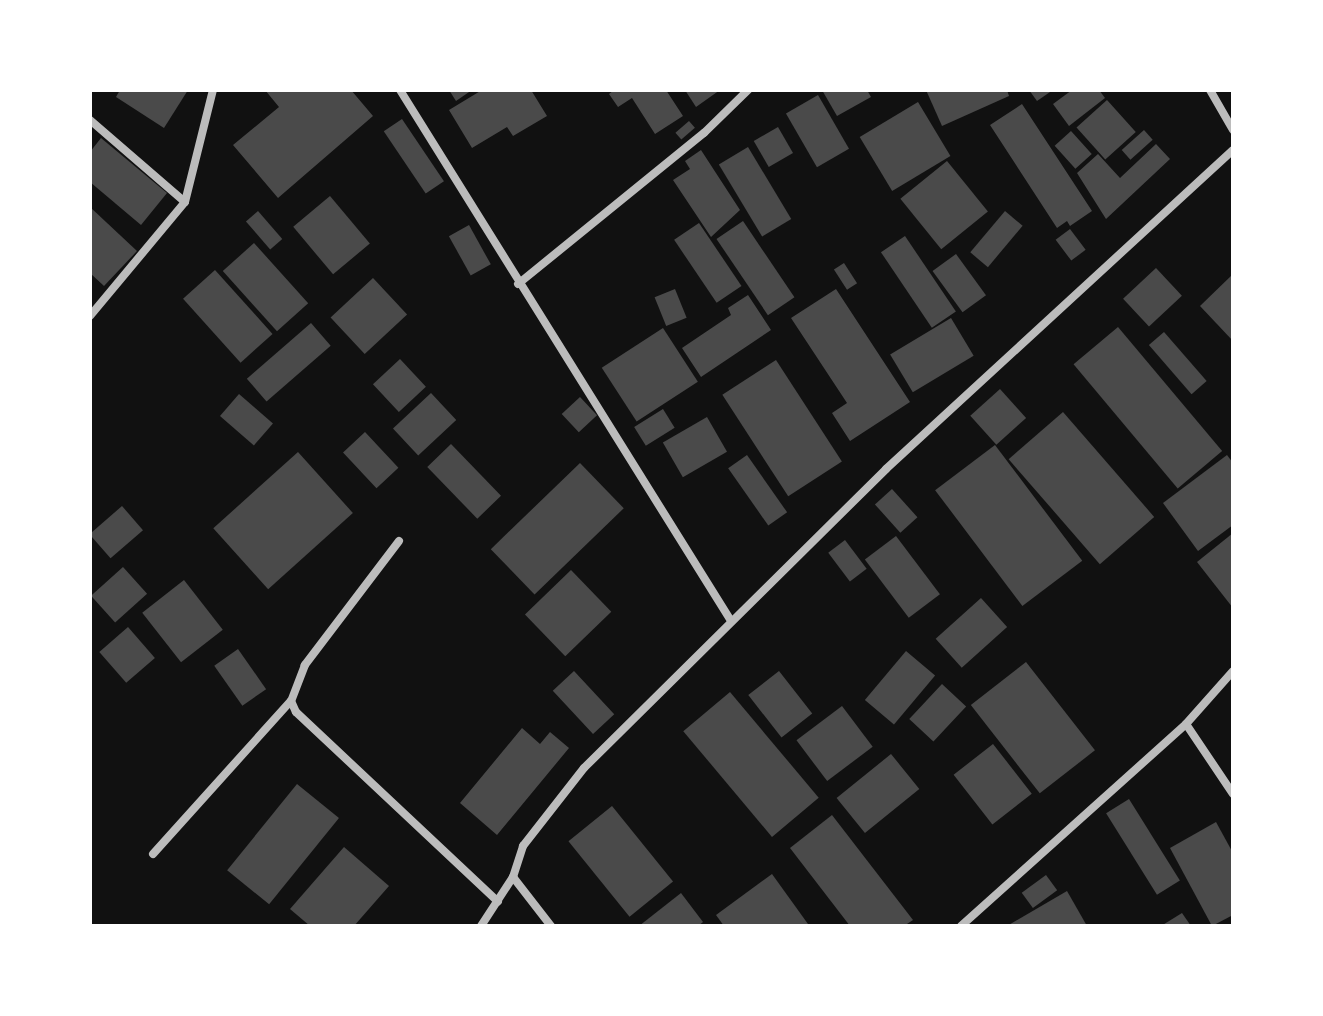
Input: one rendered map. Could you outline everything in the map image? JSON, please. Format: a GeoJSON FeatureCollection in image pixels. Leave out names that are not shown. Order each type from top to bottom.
{"type":"FeatureCollection","features":[{"type":"Feature","properties":{"kind":"street"},"geometry":{"type":"LineString","coordinates":[[90,316],[185,202],[213,90]]}},
{"type":"Feature","properties":{"kind":"street"},"geometry":{"type":"LineString","coordinates":[[400,90],[518,284],[731,621]]}},
{"type":"Feature","properties":{"kind":"street"},"geometry":{"type":"LineString","coordinates":[[518,284],[704,133],[748,90]]}},
{"type":"Feature","properties":{"kind":"street"},"geometry":{"type":"LineString","coordinates":[[1210,90],[1233,130]]}},
{"type":"Feature","properties":{"kind":"street"},"geometry":{"type":"LineString","coordinates":[[90,120],[185,202]]}},
{"type":"Feature","properties":{"kind":"street"},"geometry":{"type":"LineString","coordinates":[[481,926],[513,877],[523,846],[562,793],[886,469],[1233,150]]}},
{"type":"Feature","properties":{"kind":"street"},"geometry":{"type":"LineString","coordinates":[[153,854],[291,701],[305,665],[399,541]]}},
{"type":"Feature","properties":{"kind":"street"},"geometry":{"type":"LineString","coordinates":[[961,926],[1186,724],[1233,671]]}},
{"type":"Feature","properties":{"kind":"street"},"geometry":{"type":"LineString","coordinates":[[291,701],[296,712],[498,902]]}},
{"type":"Feature","properties":{"kind":"street"},"geometry":{"type":"LineString","coordinates":[[1186,724],[1233,794]]}},
{"type":"Feature","properties":{"kind":"street"},"geometry":{"type":"LineString","coordinates":[[513,877],[551,926]]}},
{"type":"Feature","properties":{"kind":"building"},"geometry":{"type":"Polygon","coordinates":[[[120,90],[188,90],[164,128],[116,97],[120,90]]]}},
{"type":"Feature","properties":{"kind":"building"},"geometry":{"type":"Polygon","coordinates":[[[265,90],[351,90],[373,116],[278,198],[233,145],[279,107],[265,90]]]}},
{"type":"Feature","properties":{"kind":"building"},"geometry":{"type":"Polygon","coordinates":[[[449,90],[472,90],[456,101],[449,90]]]}},
{"type":"Feature","properties":{"kind":"building"},"geometry":{"type":"Polygon","coordinates":[[[482,90],[531,90],[547,116],[513,136],[507,127],[472,148],[449,110],[482,90]]]}},
{"type":"Feature","properties":{"kind":"building"},"geometry":{"type":"Polygon","coordinates":[[[614,90],[666,90],[683,116],[655,134],[632,98],[618,107],[609,94],[614,90]]]}},
{"type":"Feature","properties":{"kind":"building"},"geometry":{"type":"Polygon","coordinates":[[[685,90],[720,90],[696,107],[685,90]]]}},
{"type":"Feature","properties":{"kind":"building"},"geometry":{"type":"Polygon","coordinates":[[[822,90],[867,90],[871,97],[837,116],[822,90]]]}},
{"type":"Feature","properties":{"kind":"building"},"geometry":{"type":"Polygon","coordinates":[[[926,90],[1007,90],[1009,96],[942,126],[926,90]]]}},
{"type":"Feature","properties":{"kind":"building"},"geometry":{"type":"Polygon","coordinates":[[[1029,90],[1053,90],[1037,101],[1029,90]]]}},
{"type":"Feature","properties":{"kind":"building"},"geometry":{"type":"Polygon","coordinates":[[[1072,90],[1099,90],[1105,98],[1069,126],[1053,104],[1072,90]]]}},
{"type":"Feature","properties":{"kind":"building"},"geometry":{"type":"Polygon","coordinates":[[[818,95],[849,149],[817,167],[786,114],[818,95]]]}},
{"type":"Feature","properties":{"kind":"building"},"geometry":{"type":"Polygon","coordinates":[[[1107,100],[1136,132],[1105,159],[1077,127],[1107,100]]]}},
{"type":"Feature","properties":{"kind":"building"},"geometry":{"type":"Polygon","coordinates":[[[918,102],[950,156],[892,191],[860,137],[918,102]]]}},
{"type":"Feature","properties":{"kind":"building"},"geometry":{"type":"Polygon","coordinates":[[[1022,104],[1092,211],[1070,226],[1067,221],[1057,228],[990,125],[1022,104]]]}},
{"type":"Feature","properties":{"kind":"building"},"geometry":{"type":"Polygon","coordinates":[[[402,119],[444,181],[426,193],[384,131],[402,119]]]}},
{"type":"Feature","properties":{"kind":"building"},"geometry":{"type":"Polygon","coordinates":[[[689,121],[695,128],[681,140],[675,133],[689,121]]]}},
{"type":"Feature","properties":{"kind":"building"},"geometry":{"type":"Polygon","coordinates":[[[778,127],[793,153],[769,167],[754,141],[778,127]]]}},
{"type":"Feature","properties":{"kind":"building"},"geometry":{"type":"Polygon","coordinates":[[[1144,130],[1153,140],[1130,160],[1122,150],[1144,130]]]}},
{"type":"Feature","properties":{"kind":"building"},"geometry":{"type":"Polygon","coordinates":[[[1071,131],[1092,154],[1075,169],[1055,146],[1071,131]]]}},
{"type":"Feature","properties":{"kind":"building"},"geometry":{"type":"Polygon","coordinates":[[[101,138],[167,193],[141,225],[90,182],[90,152],[101,138]]]}},
{"type":"Feature","properties":{"kind":"building"},"geometry":{"type":"Polygon","coordinates":[[[1156,144],[1170,159],[1106,219],[1077,173],[1098,154],[1120,178],[1156,144]]]}},
{"type":"Feature","properties":{"kind":"building"},"geometry":{"type":"Polygon","coordinates":[[[748,147],[791,219],[762,237],[719,165],[748,147]]]}},
{"type":"Feature","properties":{"kind":"building"},"geometry":{"type":"Polygon","coordinates":[[[701,150],[740,210],[711,237],[673,180],[690,169],[685,161],[701,150]]]}},
{"type":"Feature","properties":{"kind":"building"},"geometry":{"type":"Polygon","coordinates":[[[947,161],[988,212],[941,249],[900,199],[947,161]]]}},
{"type":"Feature","properties":{"kind":"building"},"geometry":{"type":"Polygon","coordinates":[[[330,196],[370,243],[333,274],[293,227],[330,196]]]}},
{"type":"Feature","properties":{"kind":"building"},"geometry":{"type":"Polygon","coordinates":[[[90,207],[137,251],[104,286],[90,273],[90,207]]]}},
{"type":"Feature","properties":{"kind":"building"},"geometry":{"type":"Polygon","coordinates":[[[258,211],[282,239],[270,249],[246,221],[258,211]]]}},
{"type":"Feature","properties":{"kind":"building"},"geometry":{"type":"Polygon","coordinates":[[[1005,211],[1023,226],[988,267],[970,252],[1005,211]]]}},
{"type":"Feature","properties":{"kind":"building"},"geometry":{"type":"Polygon","coordinates":[[[743,221],[794,297],[768,315],[716,239],[743,221]]]}},
{"type":"Feature","properties":{"kind":"building"},"geometry":{"type":"Polygon","coordinates":[[[699,223],[741,286],[717,303],[674,240],[699,223]]]}},
{"type":"Feature","properties":{"kind":"building"},"geometry":{"type":"Polygon","coordinates":[[[469,225],[491,264],[471,276],[449,236],[469,225]]]}},
{"type":"Feature","properties":{"kind":"building"},"geometry":{"type":"Polygon","coordinates":[[[1070,229],[1086,250],[1071,261],[1056,240],[1070,229]]]}},
{"type":"Feature","properties":{"kind":"building"},"geometry":{"type":"Polygon","coordinates":[[[905,236],[956,311],[932,328],[881,252],[905,236]]]}},
{"type":"Feature","properties":{"kind":"building"},"geometry":{"type":"Polygon","coordinates":[[[254,243],[308,303],[277,331],[223,271],[254,243]]]}},
{"type":"Feature","properties":{"kind":"building"},"geometry":{"type":"Polygon","coordinates":[[[956,254],[986,295],[963,312],[933,271],[956,254]]]}},
{"type":"Feature","properties":{"kind":"building"},"geometry":{"type":"Polygon","coordinates":[[[844,263],[857,283],[847,290],[834,270],[844,263]]]}},
{"type":"Feature","properties":{"kind":"building"},"geometry":{"type":"Polygon","coordinates":[[[1156,268],[1182,296],[1149,326],[1123,299],[1156,268]]]}},
{"type":"Feature","properties":{"kind":"building"},"geometry":{"type":"Polygon","coordinates":[[[215,270],[273,334],[241,363],[183,299],[215,270]]]}},
{"type":"Feature","properties":{"kind":"building"},"geometry":{"type":"Polygon","coordinates":[[[1233,274],[1233,341],[1200,306],[1233,274]]]}},
{"type":"Feature","properties":{"kind":"building"},"geometry":{"type":"Polygon","coordinates":[[[373,278],[407,315],[365,354],[331,318],[373,278]]]}},
{"type":"Feature","properties":{"kind":"building"},"geometry":{"type":"Polygon","coordinates":[[[675,289],[687,318],[666,326],[655,297],[675,289]]]}},
{"type":"Feature","properties":{"kind":"building"},"geometry":{"type":"Polygon","coordinates":[[[836,289],[910,402],[850,441],[832,413],[847,403],[791,318],[836,289]]]}},
{"type":"Feature","properties":{"kind":"building"},"geometry":{"type":"Polygon","coordinates":[[[748,295],[771,330],[701,377],[682,348],[731,315],[728,308],[748,295]]]}},
{"type":"Feature","properties":{"kind":"building"},"geometry":{"type":"Polygon","coordinates":[[[951,318],[974,356],[913,392],[890,355],[951,318]]]}},
{"type":"Feature","properties":{"kind":"building"},"geometry":{"type":"Polygon","coordinates":[[[311,323],[331,346],[267,401],[247,379],[311,323]]]}},
{"type":"Feature","properties":{"kind":"building"},"geometry":{"type":"Polygon","coordinates":[[[1118,327],[1222,451],[1178,488],[1074,364],[1118,327]]]}},
{"type":"Feature","properties":{"kind":"building"},"geometry":{"type":"Polygon","coordinates":[[[663,328],[698,382],[637,421],[602,368],[663,328]]]}},
{"type":"Feature","properties":{"kind":"building"},"geometry":{"type":"Polygon","coordinates":[[[1164,332],[1207,381],[1192,394],[1149,345],[1164,332]]]}},
{"type":"Feature","properties":{"kind":"building"},"geometry":{"type":"Polygon","coordinates":[[[400,359],[426,387],[399,412],[373,384],[400,359]]]}},
{"type":"Feature","properties":{"kind":"building"},"geometry":{"type":"Polygon","coordinates":[[[776,360],[842,461],[788,496],[722,395],[776,360]]]}},
{"type":"Feature","properties":{"kind":"building"},"geometry":{"type":"Polygon","coordinates":[[[1000,389],[1026,418],[996,445],[970,416],[1000,389]]]}},
{"type":"Feature","properties":{"kind":"building"},"geometry":{"type":"Polygon","coordinates":[[[431,393],[456,420],[418,456],[393,428],[431,393]]]}},
{"type":"Feature","properties":{"kind":"building"},"geometry":{"type":"Polygon","coordinates":[[[239,394],[273,424],[254,445],[220,416],[239,394]]]}},
{"type":"Feature","properties":{"kind":"building"},"geometry":{"type":"Polygon","coordinates":[[[580,397],[597,415],[579,432],[562,414],[580,397]]]}},
{"type":"Feature","properties":{"kind":"building"},"geometry":{"type":"Polygon","coordinates":[[[663,409],[675,428],[646,446],[634,427],[663,409]]]}},
{"type":"Feature","properties":{"kind":"building"},"geometry":{"type":"Polygon","coordinates":[[[1063,412],[1154,517],[1100,564],[1009,459],[1063,412]]]}},
{"type":"Feature","properties":{"kind":"building"},"geometry":{"type":"Polygon","coordinates":[[[707,417],[727,452],[683,477],[663,442],[707,417]]]}},
{"type":"Feature","properties":{"kind":"building"},"geometry":{"type":"Polygon","coordinates":[[[365,432],[398,468],[376,488],[343,452],[365,432]]]}},
{"type":"Feature","properties":{"kind":"building"},"geometry":{"type":"Polygon","coordinates":[[[451,444],[501,496],[477,519],[427,467],[451,444]]]}},
{"type":"Feature","properties":{"kind":"building"},"geometry":{"type":"Polygon","coordinates":[[[995,445],[1082,561],[1022,606],[935,490],[995,445]]]}},
{"type":"Feature","properties":{"kind":"building"},"geometry":{"type":"Polygon","coordinates":[[[298,452],[353,513],[268,589],[213,528],[298,452]]]}},
{"type":"Feature","properties":{"kind":"building"},"geometry":{"type":"Polygon","coordinates":[[[747,455],[787,512],[768,526],[728,468],[747,455]]]}},
{"type":"Feature","properties":{"kind":"building"},"geometry":{"type":"Polygon","coordinates":[[[1227,455],[1233,463],[1233,525],[1198,551],[1163,503],[1227,455]]]}},
{"type":"Feature","properties":{"kind":"building"},"geometry":{"type":"Polygon","coordinates":[[[580,463],[624,508],[535,594],[491,549],[580,463]]]}},
{"type":"Feature","properties":{"kind":"building"},"geometry":{"type":"Polygon","coordinates":[[[892,489],[917,517],[900,533],[875,504],[892,489]]]}},
{"type":"Feature","properties":{"kind":"building"},"geometry":{"type":"Polygon","coordinates":[[[122,506],[143,530],[111,558],[90,534],[122,506]]]}},
{"type":"Feature","properties":{"kind":"building"},"geometry":{"type":"Polygon","coordinates":[[[1233,533],[1233,608],[1197,562],[1233,533]]]}},
{"type":"Feature","properties":{"kind":"building"},"geometry":{"type":"Polygon","coordinates":[[[896,536],[940,594],[909,618],[865,559],[896,536]]]}},
{"type":"Feature","properties":{"kind":"building"},"geometry":{"type":"Polygon","coordinates":[[[845,540],[867,569],[850,581],[828,553],[845,540]]]}},
{"type":"Feature","properties":{"kind":"building"},"geometry":{"type":"Polygon","coordinates":[[[123,567],[147,594],[115,623],[91,596],[123,567]]]}},
{"type":"Feature","properties":{"kind":"building"},"geometry":{"type":"Polygon","coordinates":[[[571,570],[611,612],[565,656],[525,614],[571,570]]]}},
{"type":"Feature","properties":{"kind":"building"},"geometry":{"type":"Polygon","coordinates":[[[184,580],[223,630],[181,662],[142,613],[184,580]]]}},
{"type":"Feature","properties":{"kind":"building"},"geometry":{"type":"Polygon","coordinates":[[[981,598],[1007,627],[962,668],[936,639],[981,598]]]}},
{"type":"Feature","properties":{"kind":"building"},"geometry":{"type":"Polygon","coordinates":[[[128,627],[155,658],[126,683],[99,652],[128,627]]]}},
{"type":"Feature","properties":{"kind":"building"},"geometry":{"type":"Polygon","coordinates":[[[238,649],[266,689],[242,706],[214,666],[238,649]]]}},
{"type":"Feature","properties":{"kind":"building"},"geometry":{"type":"Polygon","coordinates":[[[906,651],[935,675],[894,724],[865,700],[906,651]]]}},
{"type":"Feature","properties":{"kind":"building"},"geometry":{"type":"Polygon","coordinates":[[[1026,662],[1095,750],[1040,793],[971,705],[1026,662]]]}},
{"type":"Feature","properties":{"kind":"building"},"geometry":{"type":"Polygon","coordinates":[[[574,671],[614,714],[593,734],[553,691],[574,671]]]}},
{"type":"Feature","properties":{"kind":"building"},"geometry":{"type":"Polygon","coordinates":[[[779,671],[812,714],[782,738],[748,695],[779,671]]]}},
{"type":"Feature","properties":{"kind":"building"},"geometry":{"type":"Polygon","coordinates":[[[942,684],[966,707],[933,742],[909,719],[942,684]]]}},
{"type":"Feature","properties":{"kind":"building"},"geometry":{"type":"Polygon","coordinates":[[[730,692],[819,798],[772,837],[683,731],[730,692]]]}},
{"type":"Feature","properties":{"kind":"building"},"geometry":{"type":"Polygon","coordinates":[[[842,706],[873,747],[827,781],[796,740],[842,706]]]}},
{"type":"Feature","properties":{"kind":"building"},"geometry":{"type":"Polygon","coordinates":[[[522,728],[540,744],[550,732],[569,748],[497,835],[460,803],[522,728]]]}},
{"type":"Feature","properties":{"kind":"building"},"geometry":{"type":"Polygon","coordinates":[[[993,744],[1032,794],[992,824],[954,775],[993,744]]]}},
{"type":"Feature","properties":{"kind":"building"},"geometry":{"type":"Polygon","coordinates":[[[891,754],[919,789],[865,833],[837,798],[891,754]]]}},
{"type":"Feature","properties":{"kind":"building"},"geometry":{"type":"Polygon","coordinates":[[[297,784],[339,818],[269,904],[227,870],[297,784]]]}},
{"type":"Feature","properties":{"kind":"building"},"geometry":{"type":"Polygon","coordinates":[[[1129,799],[1180,880],[1157,895],[1106,813],[1129,799]]]}},
{"type":"Feature","properties":{"kind":"building"},"geometry":{"type":"Polygon","coordinates":[[[612,806],[673,881],[630,917],[568,841],[612,806]]]}},
{"type":"Feature","properties":{"kind":"building"},"geometry":{"type":"Polygon","coordinates":[[[832,815],[913,920],[904,926],[850,926],[790,848],[832,815]]]}},
{"type":"Feature","properties":{"kind":"building"},"geometry":{"type":"Polygon","coordinates":[[[1216,822],[1233,853],[1233,915],[1212,926],[1170,848],[1216,822]]]}},
{"type":"Feature","properties":{"kind":"building"},"geometry":{"type":"Polygon","coordinates":[[[344,847],[389,886],[354,926],[310,926],[290,909],[344,847]]]}},
{"type":"Feature","properties":{"kind":"building"},"geometry":{"type":"Polygon","coordinates":[[[772,874],[808,924],[724,926],[716,915],[772,874]]]}},
{"type":"Feature","properties":{"kind":"building"},"geometry":{"type":"Polygon","coordinates":[[[1046,875],[1057,890],[1033,908],[1022,893],[1046,875]]]}},
{"type":"Feature","properties":{"kind":"building"},"geometry":{"type":"Polygon","coordinates":[[[1067,891],[1087,926],[1007,926],[1067,891]]]}},
{"type":"Feature","properties":{"kind":"building"},"geometry":{"type":"Polygon","coordinates":[[[681,893],[703,922],[698,926],[639,926],[681,893]]]}},
{"type":"Feature","properties":{"kind":"building"},"geometry":{"type":"Polygon","coordinates":[[[1182,913],[1191,926],[1161,926],[1182,913]]]}}]}
